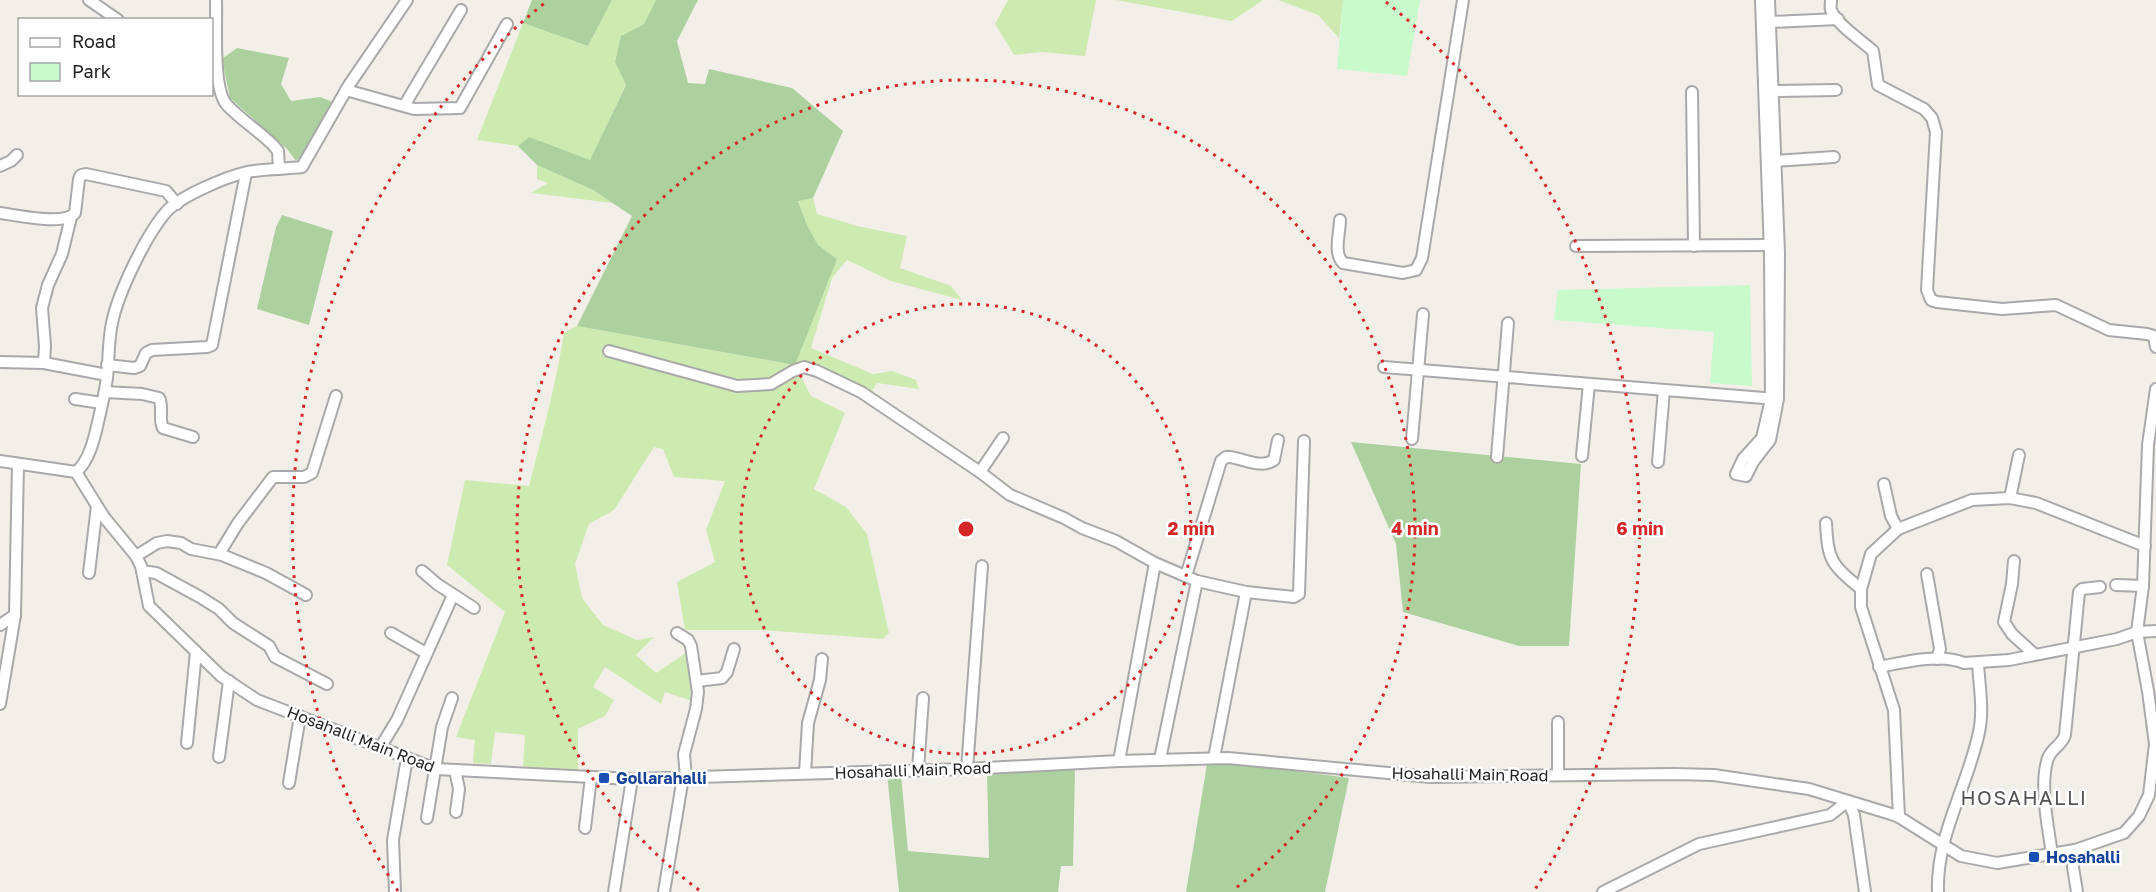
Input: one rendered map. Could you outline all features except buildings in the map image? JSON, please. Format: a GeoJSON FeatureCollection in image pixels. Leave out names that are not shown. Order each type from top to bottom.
{"type":"FeatureCollection","features":[{"type":"Feature","properties":{"kind":"street"},"geometry":{"type":"LineString","coordinates":[[89,0],[115,18]]}},
{"type":"Feature","properties":{"kind":"street"},"geometry":{"type":"LineString","coordinates":[[216,0],[214,58],[221,97],[227,106],[278,151],[279,169]]}},
{"type":"Feature","properties":{"kind":"street"},"geometry":{"type":"LineString","coordinates":[[0,461],[76,472],[81,468],[88,454],[104,397],[112,320],[133,265],[167,211],[206,186],[246,172],[302,167],[346,90],[407,0]]}},
{"type":"Feature","properties":{"kind":"street"},"geometry":{"type":"LineString","coordinates":[[1340,220],[1337,252],[1343,263],[1403,273],[1416,270],[1420,264],[1463,0]]}},
{"type":"Feature","properties":{"kind":"street"},"geometry":{"type":"LineString","coordinates":[[1761,0],[1774,399]]}},
{"type":"Feature","properties":{"kind":"street"},"geometry":{"type":"LineString","coordinates":[[1741,475],[1743,459],[1762,438],[1774,399],[1779,254],[1769,0]]}},
{"type":"Feature","properties":{"kind":"street"},"geometry":{"type":"LineString","coordinates":[[1831,0],[1831,10],[1838,19],[1873,51],[1878,85],[1924,108],[1932,118],[1936,132],[1927,290],[1930,300],[2002,309],[2056,305],[2109,330],[2154,336],[2156,347]]}},
{"type":"Feature","properties":{"kind":"street"},"geometry":{"type":"LineString","coordinates":[[404,106],[461,10]]}},
{"type":"Feature","properties":{"kind":"street"},"geometry":{"type":"LineString","coordinates":[[1770,22],[1838,19]]}},
{"type":"Feature","properties":{"kind":"street"},"geometry":{"type":"LineString","coordinates":[[346,90],[414,109],[460,108],[507,24]]}},
{"type":"Feature","properties":{"kind":"street"},"geometry":{"type":"LineString","coordinates":[[1773,91],[1836,90]]}},
{"type":"Feature","properties":{"kind":"street"},"geometry":{"type":"LineString","coordinates":[[1692,92],[1694,246]]}},
{"type":"Feature","properties":{"kind":"street"},"geometry":{"type":"LineString","coordinates":[[0,166],[17,155]]}},
{"type":"Feature","properties":{"kind":"street"},"geometry":{"type":"LineString","coordinates":[[1775,161],[1834,157]]}},
{"type":"Feature","properties":{"kind":"street"},"geometry":{"type":"LineString","coordinates":[[0,362],[44,363],[107,370],[134,368],[140,366],[146,353],[152,350],[212,345],[246,172]]}},
{"type":"Feature","properties":{"kind":"street"},"geometry":{"type":"LineString","coordinates":[[44,363],[42,308],[48,285],[62,254],[71,217],[75,213],[78,179],[81,175],[166,191],[177,204]]}},
{"type":"Feature","properties":{"kind":"street"},"geometry":{"type":"LineString","coordinates":[[0,213],[37,218],[71,217]]}},
{"type":"Feature","properties":{"kind":"street"},"geometry":{"type":"LineString","coordinates":[[1576,246],[1770,245]]}},
{"type":"Feature","properties":{"kind":"street"},"geometry":{"type":"LineString","coordinates":[[1412,439],[1423,314]]}},
{"type":"Feature","properties":{"kind":"street"},"geometry":{"type":"LineString","coordinates":[[1497,457],[1508,323]]}},
{"type":"Feature","properties":{"kind":"street"},"geometry":{"type":"LineString","coordinates":[[609,351],[737,386],[771,384],[804,367],[817,371],[861,392],[980,472],[1010,495],[1116,541],[1155,563],[1197,581],[1246,592],[1294,597],[1299,594],[1304,441]]}},
{"type":"Feature","properties":{"kind":"street"},"geometry":{"type":"LineString","coordinates":[[1384,367],[1774,399]]}},
{"type":"Feature","properties":{"kind":"street"},"geometry":{"type":"LineString","coordinates":[[1582,456],[1589,384]]}},
{"type":"Feature","properties":{"kind":"street","name":"Hosahalli Main Road"},"geometry":{"type":"LineString","coordinates":[[76,472],[97,506],[136,556],[142,571],[149,606],[229,681],[257,700],[436,769],[632,779],[806,772],[967,769],[1215,758],[1431,777],[1714,775],[1809,789],[1848,801],[1899,817],[1960,856],[1997,863],[2075,850],[2124,832],[2139,816],[2149,795],[2155,744],[2151,678],[2137,632],[2143,586],[2148,445],[2156,389]]}},
{"type":"Feature","properties":{"kind":"street"},"geometry":{"type":"LineString","coordinates":[[1658,462],[1664,390]]}},
{"type":"Feature","properties":{"kind":"street"},"geometry":{"type":"LineString","coordinates":[[75,399],[142,394],[159,398],[163,428],[193,437]]}},
{"type":"Feature","properties":{"kind":"street"},"geometry":{"type":"LineString","coordinates":[[219,554],[238,523],[273,477],[304,477],[312,473],[336,396]]}},
{"type":"Feature","properties":{"kind":"street"},"geometry":{"type":"LineString","coordinates":[[980,472],[1003,438]]}},
{"type":"Feature","properties":{"kind":"street"},"geometry":{"type":"LineString","coordinates":[[1186,576],[1221,461],[1230,457],[1269,464],[1274,460],[1278,440]]}},
{"type":"Feature","properties":{"kind":"street"},"geometry":{"type":"LineString","coordinates":[[2010,498],[2019,455]]}},
{"type":"Feature","properties":{"kind":"street"},"geometry":{"type":"LineString","coordinates":[[0,704],[15,615],[18,465]]}},
{"type":"Feature","properties":{"kind":"street"},"geometry":{"type":"LineString","coordinates":[[1884,484],[1891,516],[1898,529]]}},
{"type":"Feature","properties":{"kind":"street"},"geometry":{"type":"LineString","coordinates":[[1899,817],[1894,710],[1861,607],[1860,589],[1871,554],[1898,529],[1972,500],[2010,498],[2036,503],[2145,546]]}},
{"type":"Feature","properties":{"kind":"street"},"geometry":{"type":"LineString","coordinates":[[89,573],[97,506]]}},
{"type":"Feature","properties":{"kind":"street"},"geometry":{"type":"LineString","coordinates":[[1826,523],[1831,560],[1860,589]]}},
{"type":"Feature","properties":{"kind":"street"},"geometry":{"type":"LineString","coordinates":[[136,556],[151,546],[167,541],[181,543],[191,549],[219,554],[266,573],[306,595]]}},
{"type":"Feature","properties":{"kind":"street"},"geometry":{"type":"LineString","coordinates":[[2014,561],[2004,622],[2012,634],[2034,654]]}},
{"type":"Feature","properties":{"kind":"street"},"geometry":{"type":"LineString","coordinates":[[1119,761],[1155,563]]}},
{"type":"Feature","properties":{"kind":"street"},"geometry":{"type":"LineString","coordinates":[[967,769],[982,566]]}},
{"type":"Feature","properties":{"kind":"street"},"geometry":{"type":"LineString","coordinates":[[142,571],[156,573],[200,597],[219,609],[233,623],[269,646],[275,657],[327,684]]}},
{"type":"Feature","properties":{"kind":"street"},"geometry":{"type":"LineString","coordinates":[[422,571],[474,608]]}},
{"type":"Feature","properties":{"kind":"street"},"geometry":{"type":"LineString","coordinates":[[1928,574],[1940,649],[1937,659]]}},
{"type":"Feature","properties":{"kind":"street"},"geometry":{"type":"LineString","coordinates":[[1160,759],[1197,581]]}},
{"type":"Feature","properties":{"kind":"street"},"geometry":{"type":"LineString","coordinates":[[2116,585],[2143,586]]}},
{"type":"Feature","properties":{"kind":"street"},"geometry":{"type":"LineString","coordinates":[[2052,854],[2046,807],[2046,769],[2049,756],[2063,742],[2065,735],[2079,592],[2082,589],[2100,587]]}},
{"type":"Feature","properties":{"kind":"street"},"geometry":{"type":"LineString","coordinates":[[1215,758],[1246,592]]}},
{"type":"Feature","properties":{"kind":"street"},"geometry":{"type":"LineString","coordinates":[[380,748],[397,720],[453,595]]}},
{"type":"Feature","properties":{"kind":"street"},"geometry":{"type":"LineString","coordinates":[[0,625],[15,615]]}},
{"type":"Feature","properties":{"kind":"street"},"geometry":{"type":"LineString","coordinates":[[1879,667],[1937,659],[1958,660],[1964,663],[2009,660],[2117,639],[2137,632],[2156,631]]}},
{"type":"Feature","properties":{"kind":"street"},"geometry":{"type":"LineString","coordinates":[[392,633],[426,653]]}},
{"type":"Feature","properties":{"kind":"street"},"geometry":{"type":"LineString","coordinates":[[664,892],[684,777],[684,754],[698,692],[691,646],[688,640],[677,633]]}},
{"type":"Feature","properties":{"kind":"street"},"geometry":{"type":"LineString","coordinates":[[697,681],[722,678],[728,672],[734,649]]}},
{"type":"Feature","properties":{"kind":"street"},"geometry":{"type":"LineString","coordinates":[[187,743],[196,652]]}},
{"type":"Feature","properties":{"kind":"street"},"geometry":{"type":"LineString","coordinates":[[806,772],[808,723],[820,680],[822,659]]}},
{"type":"Feature","properties":{"kind":"street"},"geometry":{"type":"LineString","coordinates":[[1938,892],[1938,876],[1944,845],[1980,729],[1978,663]]}},
{"type":"Feature","properties":{"kind":"street"},"geometry":{"type":"LineString","coordinates":[[219,757],[229,681]]}},
{"type":"Feature","properties":{"kind":"street"},"geometry":{"type":"LineString","coordinates":[[427,818],[442,727],[452,698]]}},
{"type":"Feature","properties":{"kind":"street"},"geometry":{"type":"LineString","coordinates":[[918,770],[923,698]]}},
{"type":"Feature","properties":{"kind":"street"},"geometry":{"type":"LineString","coordinates":[[289,783],[300,717]]}},
{"type":"Feature","properties":{"kind":"street"},"geometry":{"type":"LineString","coordinates":[[1558,722],[1558,775]]}},
{"type":"Feature","properties":{"kind":"street"},"geometry":{"type":"LineString","coordinates":[[395,892],[393,840],[407,758]]}},
{"type":"Feature","properties":{"kind":"street"},"geometry":{"type":"LineString","coordinates":[[455,770],[459,789],[456,812]]}},
{"type":"Feature","properties":{"kind":"street"},"geometry":{"type":"LineString","coordinates":[[585,828],[591,777]]}},
{"type":"Feature","properties":{"kind":"street"},"geometry":{"type":"LineString","coordinates":[[614,892],[632,779]]}},
{"type":"Feature","properties":{"kind":"street"},"geometry":{"type":"LineString","coordinates":[[1603,892],[1618,888],[1699,844],[1830,815],[1848,801],[1854,815],[1865,892]]}},
{"type":"Feature","properties":{"kind":"street"},"geometry":{"type":"LineString","coordinates":[[2075,850],[2073,867],[2078,892]]}},
{"type":"Feature","properties":{"kind":"green space"},"geometry":{"type":"Polygon","coordinates":[[[532,0],[612,0],[588,46],[523,23],[532,0]]]}},
{"type":"Feature","properties":{"kind":"green space"},"geometry":{"type":"Polygon","coordinates":[[[612,0],[656,0],[644,24],[621,37],[615,62],[626,84],[590,161],[529,138],[518,146],[477,140],[523,23],[588,46],[612,0]]]}},
{"type":"Feature","properties":{"kind":"green space"},"geometry":{"type":"Polygon","coordinates":[[[656,0],[698,0],[677,41],[688,83],[705,84],[709,69],[792,88],[843,131],[813,198],[798,201],[818,245],[837,259],[795,365],[577,326],[632,216],[593,190],[537,165],[518,146],[529,137],[590,160],[626,85],[615,62],[621,36],[644,24],[656,0]]]}},
{"type":"Feature","properties":{"kind":"green space"},"geometry":{"type":"Polygon","coordinates":[[[1008,0],[1096,0],[1085,56],[1042,52],[1014,55],[995,24],[1008,0]]]}},
{"type":"Feature","properties":{"kind":"green space"},"geometry":{"type":"Polygon","coordinates":[[[1116,0],[1263,0],[1232,21],[1116,0]]]}},
{"type":"Feature","properties":{"kind":"green space"},"geometry":{"type":"Polygon","coordinates":[[[1278,0],[1343,0],[1339,38],[1318,15],[1278,0]]]}},
{"type":"Feature","properties":{"kind":"green space"},"geometry":{"type":"Polygon","coordinates":[[[1343,0],[1420,0],[1407,76],[1337,69],[1343,0]]]}},
{"type":"Feature","properties":{"kind":"green space"},"geometry":{"type":"Polygon","coordinates":[[[237,48],[289,58],[281,84],[291,101],[320,97],[333,102],[308,150],[296,161],[287,149],[230,98],[222,59],[237,48]]]}},
{"type":"Feature","properties":{"kind":"green space"},"geometry":{"type":"Polygon","coordinates":[[[537,165],[593,190],[613,203],[531,193],[548,183],[537,179],[537,165]]]}},
{"type":"Feature","properties":{"kind":"green space"},"geometry":{"type":"Polygon","coordinates":[[[813,198],[817,214],[857,226],[907,236],[900,268],[951,286],[962,300],[891,281],[847,260],[832,278],[811,348],[873,374],[892,371],[916,380],[919,389],[877,383],[870,394],[795,365],[818,245],[807,225],[798,200],[813,198]]]}},
{"type":"Feature","properties":{"kind":"green space"},"geometry":{"type":"Polygon","coordinates":[[[282,215],[333,231],[309,325],[257,309],[276,227],[282,215]]]}},
{"type":"Feature","properties":{"kind":"green space"},"geometry":{"type":"Polygon","coordinates":[[[1750,285],[1752,386],[1710,383],[1714,332],[1554,320],[1558,290],[1750,285]]]}},
{"type":"Feature","properties":{"kind":"green space"},"geometry":{"type":"Polygon","coordinates":[[[577,326],[795,365],[811,396],[845,413],[814,489],[846,507],[867,534],[889,633],[883,639],[762,630],[685,630],[677,582],[715,562],[706,530],[725,481],[674,477],[663,449],[654,447],[614,510],[589,524],[575,564],[582,598],[603,625],[637,640],[654,637],[636,655],[656,673],[686,653],[692,701],[665,692],[661,704],[605,667],[593,687],[614,700],[605,716],[578,729],[578,769],[523,768],[525,735],[495,732],[491,764],[473,763],[475,740],[456,737],[505,612],[447,565],[465,480],[529,486],[553,390],[564,333],[577,326]]]}},
{"type":"Feature","properties":{"kind":"green space"},"geometry":{"type":"Polygon","coordinates":[[[1351,442],[1581,464],[1569,646],[1519,646],[1403,612],[1396,544],[1351,442]]]}},
{"type":"Feature","properties":{"kind":"green space"},"geometry":{"type":"Polygon","coordinates":[[[1207,764],[1258,766],[1349,778],[1325,892],[1186,892],[1207,764]]]}},
{"type":"Feature","properties":{"kind":"green space"},"geometry":{"type":"Polygon","coordinates":[[[1075,768],[1073,866],[1061,866],[1058,892],[899,892],[887,774],[901,774],[908,851],[989,858],[987,771],[1075,768]]]}},
{"type":"Feature","properties":{"kind":"place","name":"Gollarahalli"},"geometry":{"type":"Point","coordinates":[604,778]}},
{"type":"Feature","properties":{"kind":"place","name":"Hosahalli"},"geometry":{"type":"Point","coordinates":[2034,857]}},
{"type":"Feature","properties":{"kind":"district","name":"HOSAHALLI"},"geometry":{"type":"Point","coordinates":[2024,797]}}]}
